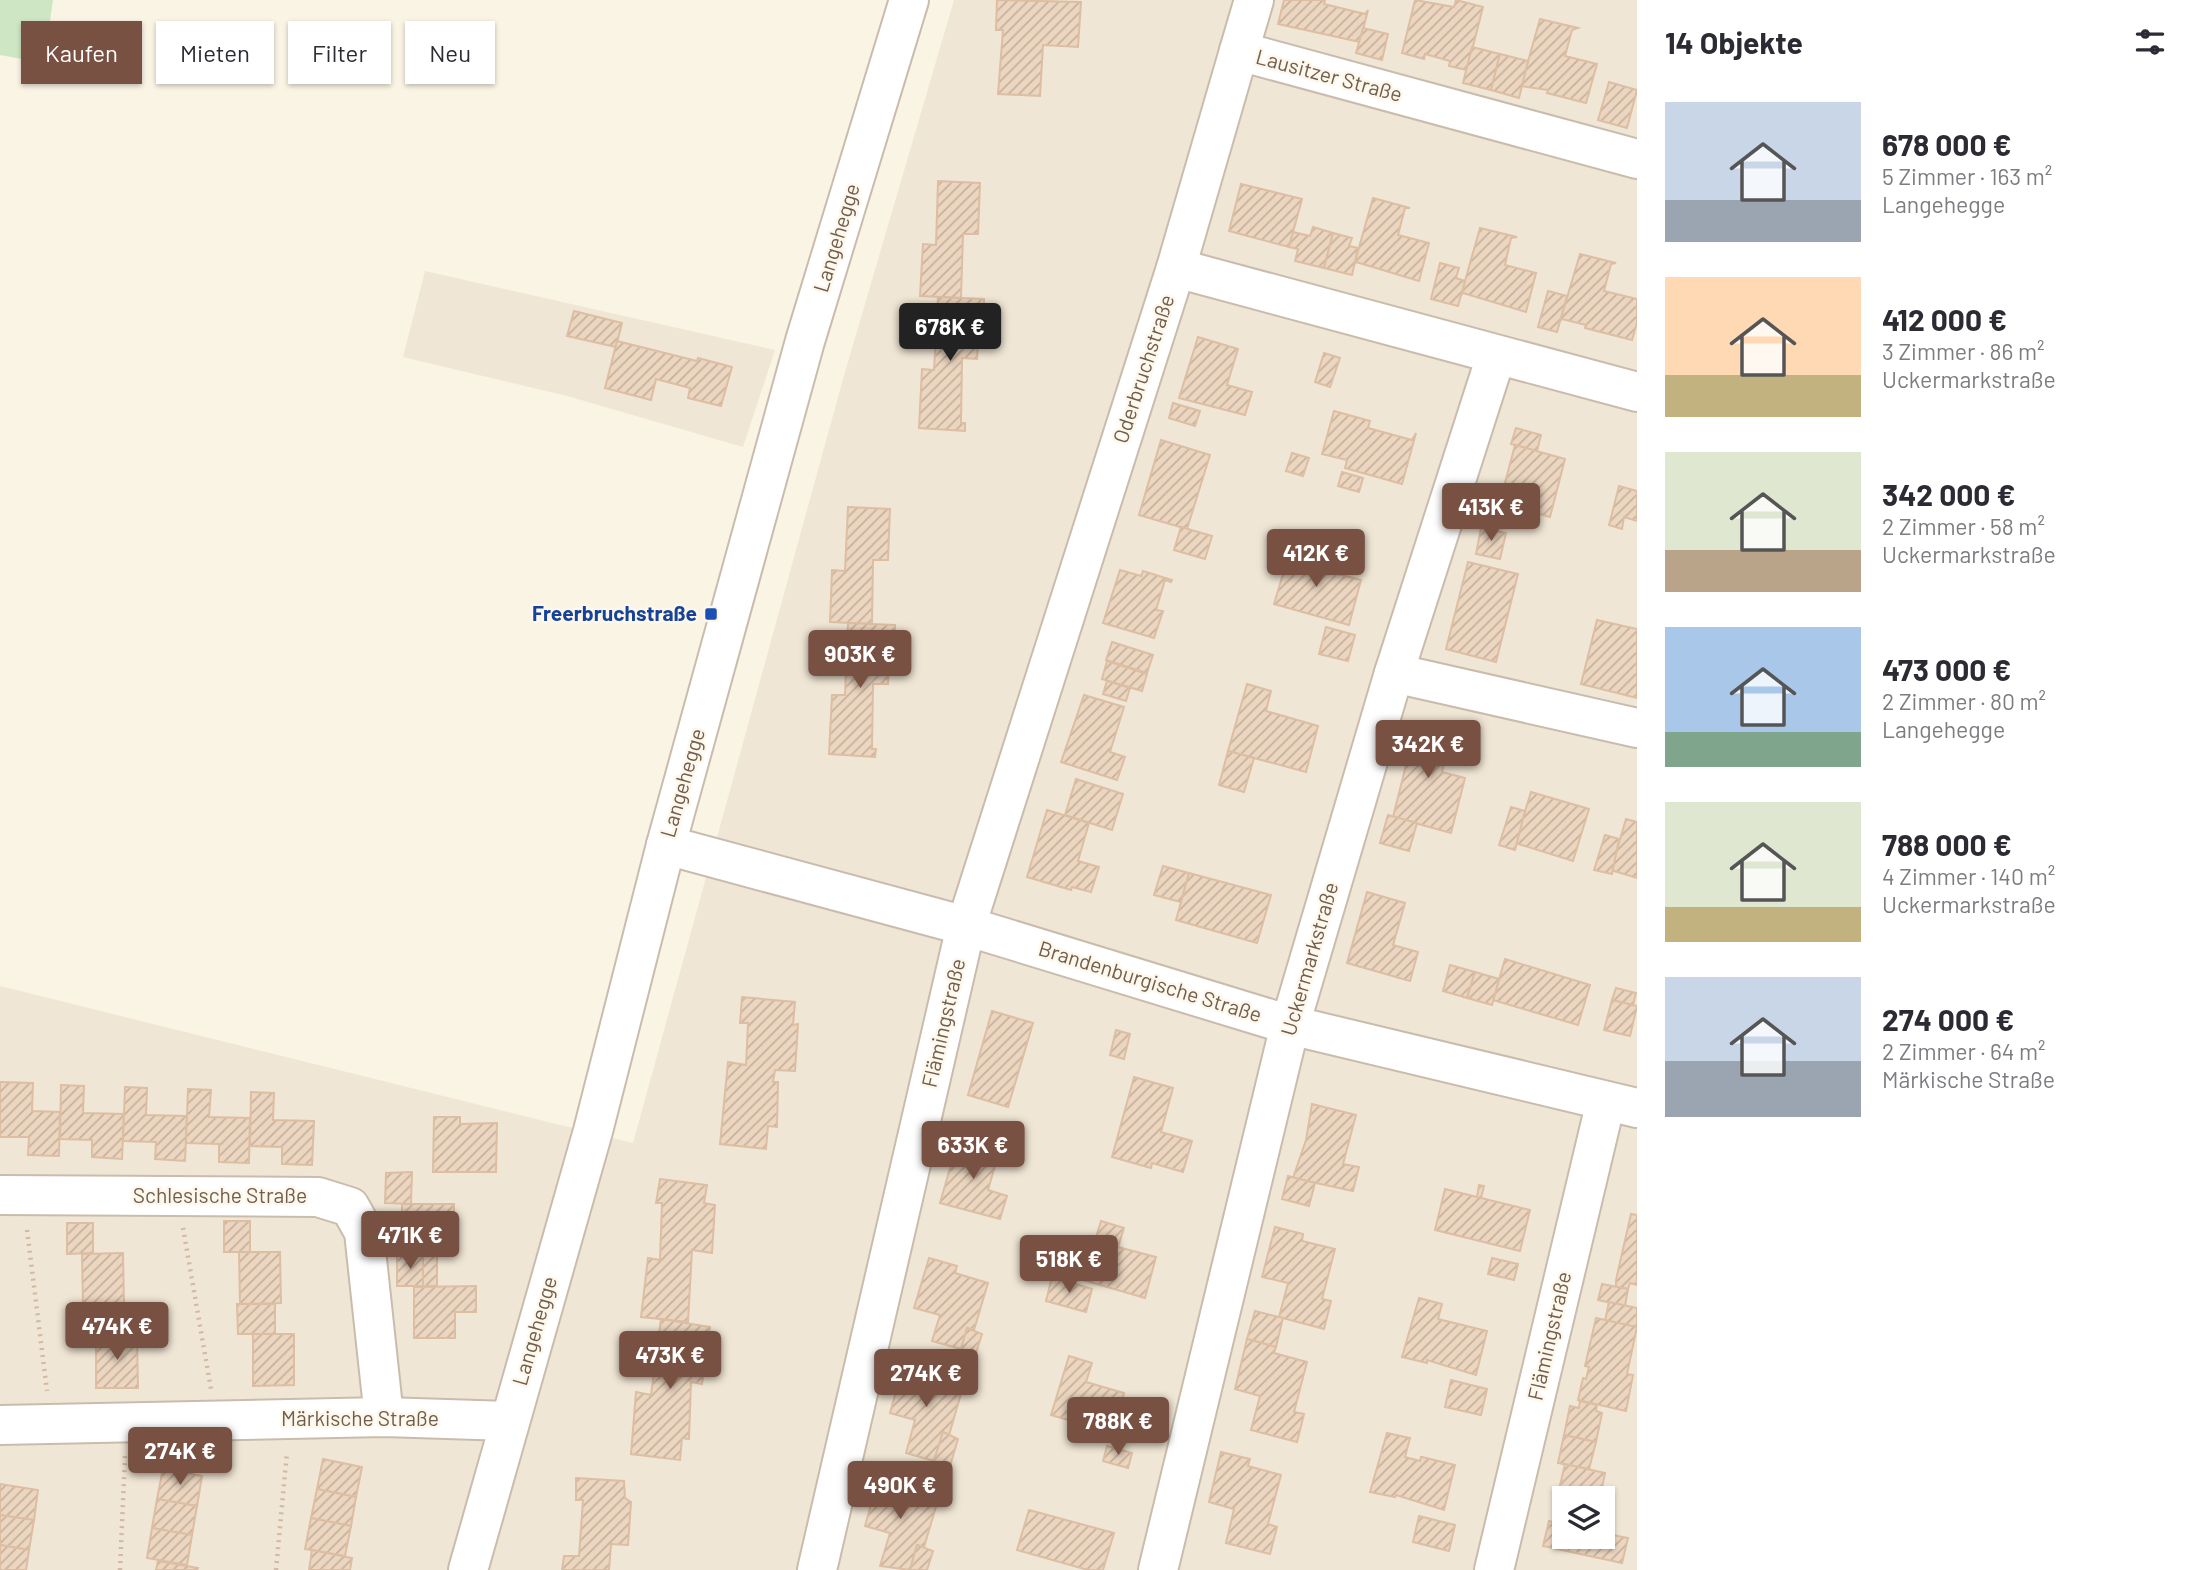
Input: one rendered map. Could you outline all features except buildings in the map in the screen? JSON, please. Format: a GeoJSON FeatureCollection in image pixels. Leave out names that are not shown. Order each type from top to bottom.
{"type":"FeatureCollection","features":[{"type":"Feature","properties":{"kind":"street","name":"Langehegge"},"geometry":{"type":"LineString","coordinates":[[468,1570],[593,1131],[666,845],[805,341],[909,0]]}},
{"type":"Feature","properties":{"kind":"street"},"geometry":{"type":"LineString","coordinates":[[1239,51],[1254,0]]}},
{"type":"Feature","properties":{"kind":"street","name":"Lausitzer Straße"},"geometry":{"type":"LineString","coordinates":[[1176,268],[1239,51],[1637,159]]}},
{"type":"Feature","properties":{"kind":"street","name":"Oderbruchstraße"},"geometry":{"type":"LineString","coordinates":[[966,926],[1176,268],[1637,392]]}},
{"type":"Feature","properties":{"kind":"street","name":"Uckermarkstraße"},"geometry":{"type":"LineString","coordinates":[[1158,1570],[1290,1025],[1394,673],[1496,356]]}},
{"type":"Feature","properties":{"kind":"street"},"geometry":{"type":"LineString","coordinates":[[1394,673],[1637,728]]}},
{"type":"Feature","properties":{"kind":"street","name":"Brandenburgische Straße"},"geometry":{"type":"LineString","coordinates":[[666,845],[966,926],[1290,1025],[1621,1105]]}},
{"type":"Feature","properties":{"kind":"street","name":"Flämingstraße"},"geometry":{"type":"LineString","coordinates":[[817,1570],[966,926]]}},
{"type":"Feature","properties":{"kind":"street","name":"Flämingstraße"},"geometry":{"type":"LineString","coordinates":[[1494,1570],[1621,1105]]}},
{"type":"Feature","properties":{"kind":"street","name":"Schlesische Straße"},"geometry":{"type":"LineString","coordinates":[[11,1195],[318,1197],[349,1207],[364,1232],[384,1417]]}},
{"type":"Feature","properties":{"kind":"street","name":"Märkische Straße"},"geometry":{"type":"LineString","coordinates":[[0,1425],[384,1417],[509,1421]]}},
{"type":"Feature","properties":{"kind":"path"},"geometry":{"type":"LineString","coordinates":[[11,1195],[51,1423]]}},
{"type":"Feature","properties":{"kind":"path"},"geometry":{"type":"LineString","coordinates":[[178,1196],[216,1421]]}},
{"type":"Feature","properties":{"kind":"path"},"geometry":{"type":"LineString","coordinates":[[276,1570],[290,1419]]}},
{"type":"Feature","properties":{"kind":"path"},"geometry":{"type":"LineString","coordinates":[[120,1570],[127,1422]]}},
{"type":"Feature","properties":{"kind":"shaded area"},"geometry":{"type":"Polygon","coordinates":[[[954,0],[1637,0],[1637,1570],[0,1570],[0,986],[633,1143],[843,379],[954,0]]]}},
{"type":"Feature","properties":{"kind":"shaded area"},"geometry":{"type":"Polygon","coordinates":[[[425,271],[775,350],[743,447],[567,396],[403,357],[425,271]]]}},
{"type":"Feature","properties":{"kind":"green space"},"geometry":{"type":"Polygon","coordinates":[[[0,0],[53,0],[50,21],[21,21],[21,59],[0,55],[0,0]]]}},
{"type":"Feature","properties":{"kind":"place","name":"Freerbruchstraße"},"geometry":{"type":"Point","coordinates":[711,614]}}]}
